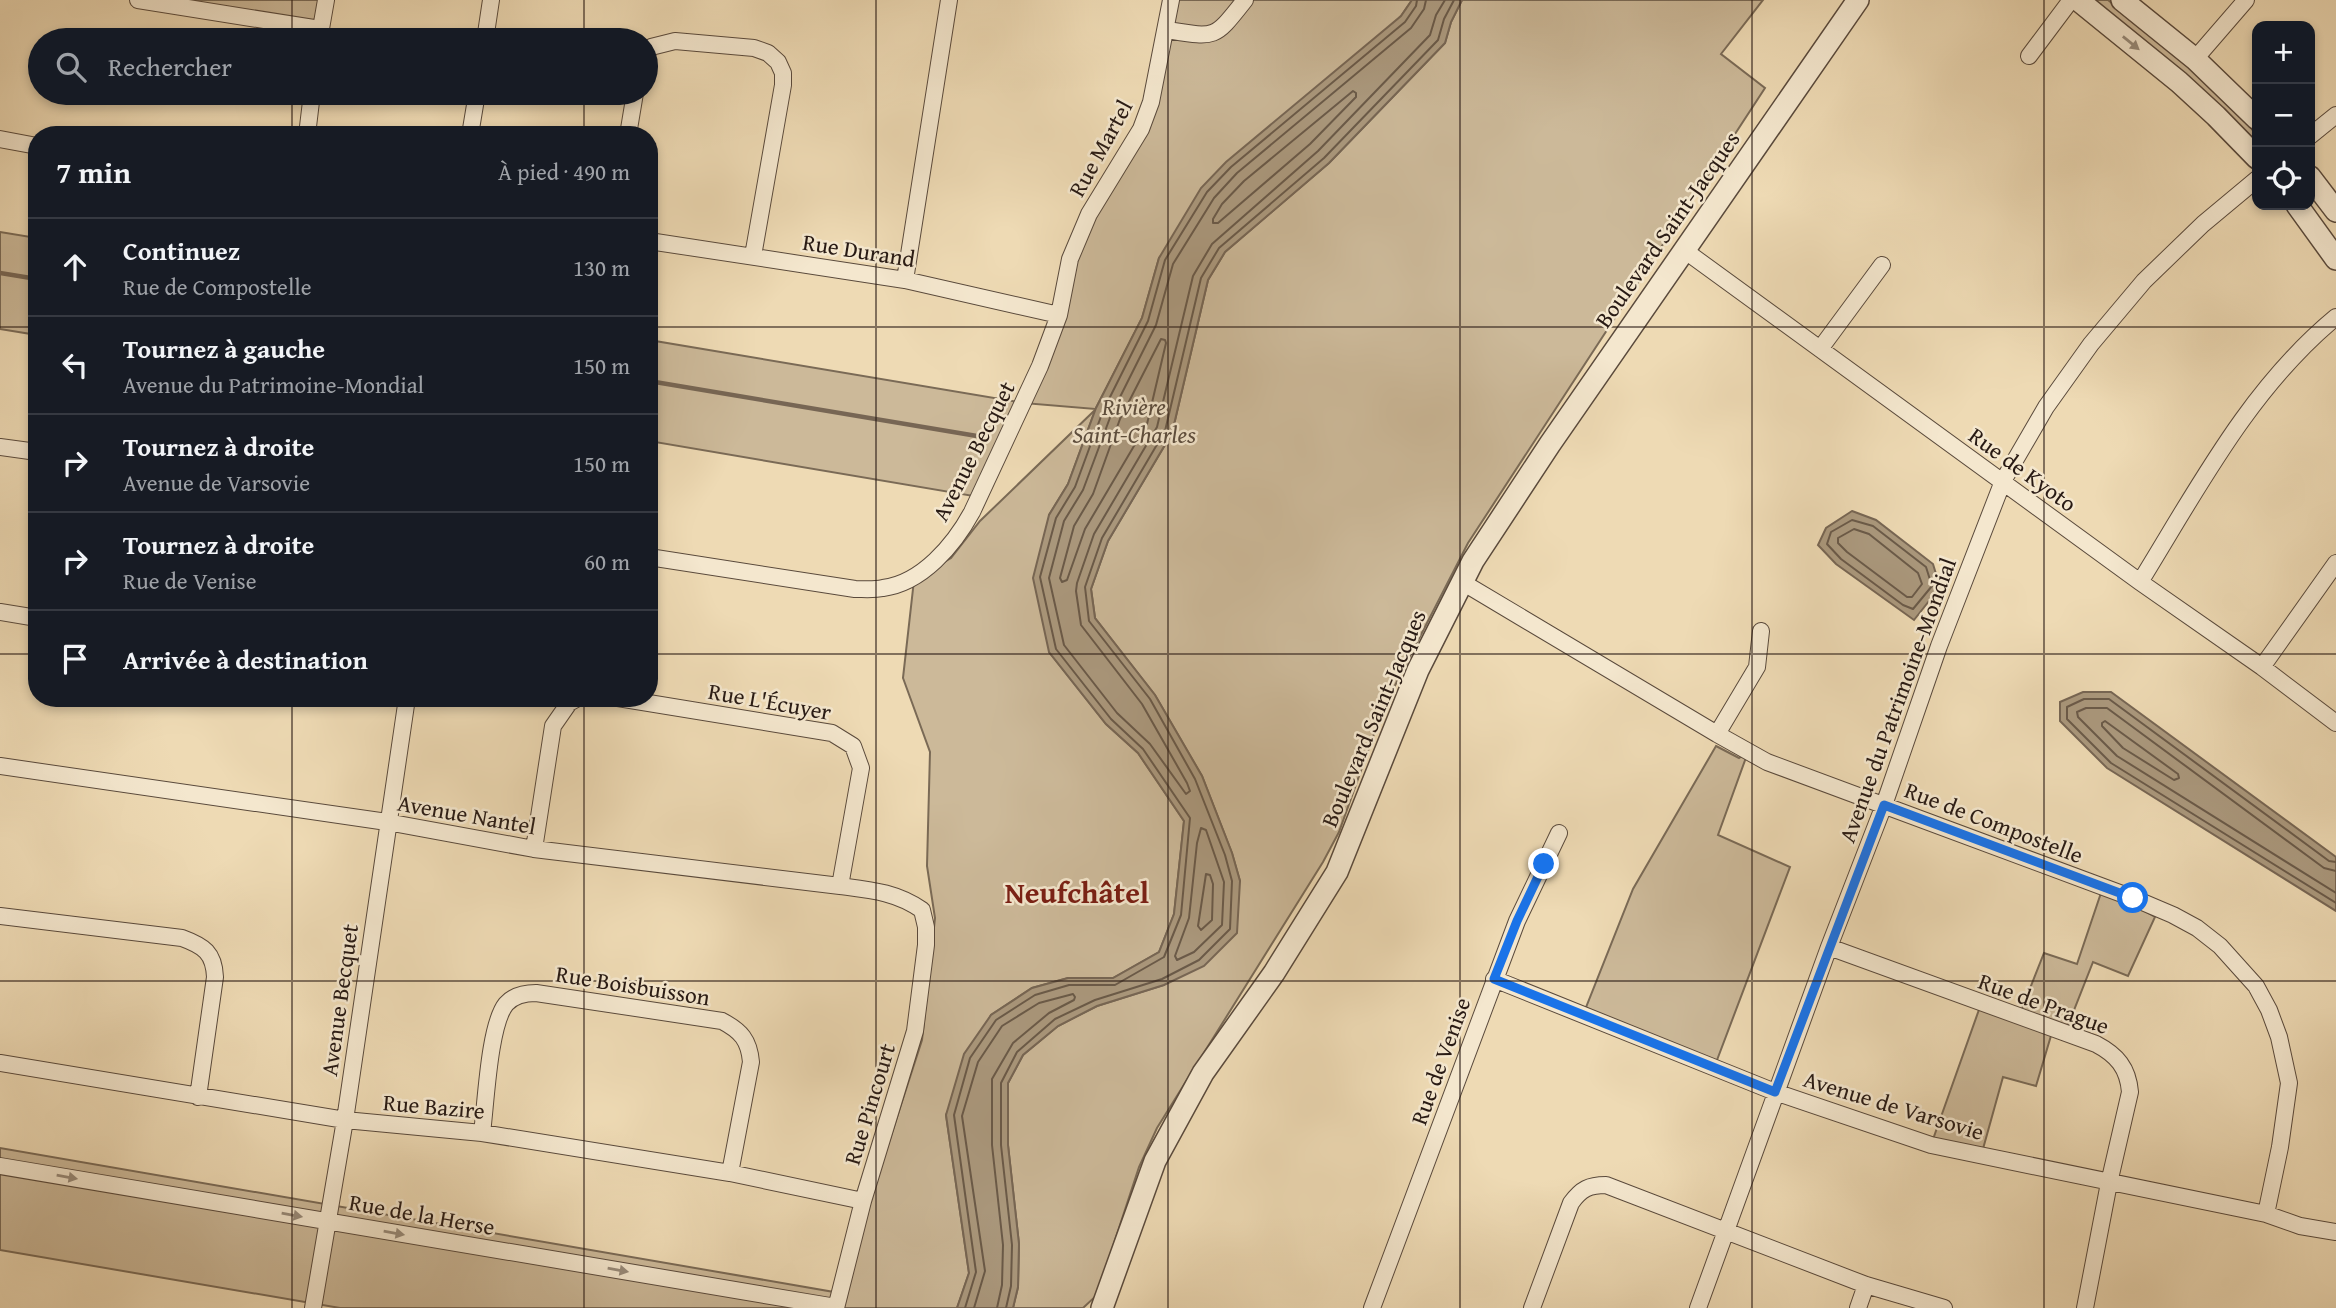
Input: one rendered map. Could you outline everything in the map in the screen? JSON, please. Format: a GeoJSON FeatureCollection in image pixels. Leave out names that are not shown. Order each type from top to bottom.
{"type":"FeatureCollection","features":[{"type":"Feature","properties":{"kind":"street"},"geometry":{"type":"LineString","coordinates":[[138,0],[284,28]]}},
{"type":"Feature","properties":{"kind":"street"},"geometry":{"type":"LineString","coordinates":[[321,28],[326,0]]}},
{"type":"Feature","properties":{"kind":"street"},"geometry":{"type":"LineString","coordinates":[[487,28],[491,0]]}},
{"type":"Feature","properties":{"kind":"street"},"geometry":{"type":"LineString","coordinates":[[905,280],[950,0]]}},
{"type":"Feature","properties":{"kind":"street","name":"Rue Martel"},"geometry":{"type":"LineString","coordinates":[[1059,315],[1070,259],[1089,214],[1141,129],[1151,102],[1171,0]]}},
{"type":"Feature","properties":{"kind":"street"},"geometry":{"type":"LineString","coordinates":[[1167,30],[1213,34],[1223,28],[1245,0]]}},
{"type":"Feature","properties":{"kind":"street","name":"Boulevard Saint-Jacques"},"geometry":{"type":"LineString","coordinates":[[1102,1308],[1155,1161],[1203,1073],[1274,973],[1337,872],[1418,670],[1462,582],[1494,526],[1858,0]]}},
{"type":"Feature","properties":{"kind":"street"},"geometry":{"type":"LineString","coordinates":[[2029,56],[2071,0]]}},
{"type":"Feature","properties":{"kind":"street"},"geometry":{"type":"LineString","coordinates":[[2078,0],[2179,82],[2252,153]]}},
{"type":"Feature","properties":{"kind":"street"},"geometry":{"type":"LineString","coordinates":[[2122,0],[2195,59],[2252,114]]}},
{"type":"Feature","properties":{"kind":"street"},"geometry":{"type":"LineString","coordinates":[[2195,59],[2246,0]]}},
{"type":"Feature","properties":{"kind":"street"},"geometry":{"type":"LineString","coordinates":[[658,45],[674,41],[754,48],[768,53],[778,62],[783,73],[753,256]]}},
{"type":"Feature","properties":{"kind":"street"},"geometry":{"type":"LineString","coordinates":[[308,126],[311,105]]}},
{"type":"Feature","properties":{"kind":"street"},"geometry":{"type":"LineString","coordinates":[[472,126],[475,105]]}},
{"type":"Feature","properties":{"kind":"street"},"geometry":{"type":"LineString","coordinates":[[630,126],[633,105]]}},
{"type":"Feature","properties":{"kind":"street"},"geometry":{"type":"LineString","coordinates":[[2315,132],[2336,115]]}},
{"type":"Feature","properties":{"kind":"street"},"geometry":{"type":"LineString","coordinates":[[0,139],[28,144]]}},
{"type":"Feature","properties":{"kind":"street","name":"Avenue du Patrimoine-Mondial"},"geometry":{"type":"LineString","coordinates":[[1698,1308],[1775,1092],[1884,805],[1939,646],[2003,481],[2046,407],[2091,344],[2144,281],[2203,224],[2252,183]]}},
{"type":"Feature","properties":{"kind":"street"},"geometry":{"type":"LineString","coordinates":[[2315,184],[2336,211]]}},
{"type":"Feature","properties":{"kind":"street"},"geometry":{"type":"LineString","coordinates":[[2301,210],[2336,260]]}},
{"type":"Feature","properties":{"kind":"street","name":"Rue Durand"},"geometry":{"type":"LineString","coordinates":[[658,242],[905,280],[1059,315]]}},
{"type":"Feature","properties":{"kind":"street","name":"Rue de Kyoto"},"geometry":{"type":"LineString","coordinates":[[1684,250],[2336,723]]}},
{"type":"Feature","properties":{"kind":"street"},"geometry":{"type":"LineString","coordinates":[[1820,349],[1882,265]]}},
{"type":"Feature","properties":{"kind":"street","name":"Avenue Becquet"},"geometry":{"type":"LineString","coordinates":[[658,558],[855,589],[884,588],[912,579],[939,558],[967,521],[1024,403],[1059,315]]}},
{"type":"Feature","properties":{"kind":"street"},"geometry":{"type":"LineString","coordinates":[[2140,582],[2239,421],[2297,352],[2336,317]]}},
{"type":"Feature","properties":{"kind":"street"},"geometry":{"type":"LineString","coordinates":[[0,447],[28,451]]}},
{"type":"Feature","properties":{"kind":"street"},"geometry":{"type":"LineString","coordinates":[[2262,667],[2336,564]]}},
{"type":"Feature","properties":{"kind":"street","name":"Rue de Compostelle"},"geometry":{"type":"LineString","coordinates":[[1462,582],[1767,762],[2143,902],[2197,928],[2220,946],[2256,986],[2269,1010],[2279,1037],[2289,1083],[2280,1147],[2266,1214]]}},
{"type":"Feature","properties":{"kind":"street"},"geometry":{"type":"LineString","coordinates":[[0,612],[28,617]]}},
{"type":"Feature","properties":{"kind":"street"},"geometry":{"type":"LineString","coordinates":[[1717,734],[1757,667],[1761,631]]}},
{"type":"Feature","properties":{"kind":"street","name":"Rue L'Écuyer"},"geometry":{"type":"LineString","coordinates":[[658,705],[832,733],[853,746],[861,768],[840,886]]}},
{"type":"Feature","properties":{"kind":"street","name":"Avenue Becquet"},"geometry":{"type":"LineString","coordinates":[[313,1308],[345,1121],[406,707]]}},
{"type":"Feature","properties":{"kind":"street"},"geometry":{"type":"LineString","coordinates":[[534,849],[554,726],[566,707]]}},
{"type":"Feature","properties":{"kind":"street","name":"Avenue Nantel"},"geometry":{"type":"LineString","coordinates":[[0,766],[387,822],[534,849],[888,893],[906,899],[922,910]]}},
{"type":"Feature","properties":{"kind":"street","name":"Rue de Venise"},"geometry":{"type":"LineString","coordinates":[[1371,1308],[1494,979],[1517,921],[1559,833]]}},
{"type":"Feature","properties":{"kind":"street","name":"Rue Pincourt"},"geometry":{"type":"LineString","coordinates":[[836,1308],[863,1200],[915,1031],[926,945],[926,926],[922,910]]}},
{"type":"Feature","properties":{"kind":"street"},"geometry":{"type":"LineString","coordinates":[[0,916],[182,938],[198,944],[209,954],[215,977],[198,1097]]}},
{"type":"Feature","properties":{"kind":"street","name":"Rue de Prague"},"geometry":{"type":"LineString","coordinates":[[1829,947],[2096,1044],[2111,1052],[2122,1064],[2129,1080],[2130,1092],[2085,1308]]}},
{"type":"Feature","properties":{"kind":"street","name":"Avenue de Varsovie"},"geometry":{"type":"LineString","coordinates":[[1494,979],[1775,1092],[1931,1145],[2266,1214],[2300,1226],[2336,1233]]}},
{"type":"Feature","properties":{"kind":"street","name":"Rue Boisbuisson"},"geometry":{"type":"LineString","coordinates":[[482,1133],[499,1014],[514,997],[523,993],[536,993],[722,1021],[744,1035],[750,1048],[751,1062],[730,1173]]}},
{"type":"Feature","properties":{"kind":"street","name":"Rue Bazire"},"geometry":{"type":"LineString","coordinates":[[0,1063],[345,1121],[482,1133],[730,1173],[863,1200]]}},
{"type":"Feature","properties":{"kind":"street","name":"Rue de la Herse"},"geometry":{"type":"LineString","coordinates":[[0,1166],[836,1308]]}},
{"type":"Feature","properties":{"kind":"street"},"geometry":{"type":"LineString","coordinates":[[1532,1308],[1571,1203],[1582,1189],[1593,1185],[1606,1185],[1866,1285],[1944,1308]]}},
{"type":"Feature","properties":{"kind":"street"},"geometry":{"type":"LineString","coordinates":[[1858,1308],[1866,1285]]}},
{"type":"Feature","properties":{"kind":"shaded area"},"geometry":{"type":"Polygon","coordinates":[[[138,0],[326,0],[320,28],[138,0]]]}},
{"type":"Feature","properties":{"kind":"shaded area"},"geometry":{"type":"Polygon","coordinates":[[[1171,0],[1412,0],[1401,16],[1159,258],[1142,318],[1096,409],[1024,403],[1070,259],[1141,129],[1171,0]]]}},
{"type":"Feature","properties":{"kind":"shaded area"},"geometry":{"type":"Polygon","coordinates":[[[1462,0],[1763,0],[1721,54],[1765,88],[1468,543],[1383,709],[1339,832],[1157,1128],[1139,1167],[1097,1295],[1083,1308],[1013,1308],[1018,1287],[1019,1244],[1008,1145],[1008,1083],[1023,1055],[1058,1026],[1097,1006],[1164,985],[1240,881],[1202,776],[1155,695],[1095,618],[1091,589],[1108,541],[1172,433],[1208,280],[1225,252],[1329,163],[1445,43],[1451,22],[1462,0]]]}},
{"type":"Feature","properties":{"kind":"shaded area"},"geometry":{"type":"Polygon","coordinates":[[[2090,0],[2108,0],[2183,60],[2248,123],[2252,129],[2252,142],[2090,0]]]}},
{"type":"Feature","properties":{"kind":"shaded area"},"geometry":{"type":"Polygon","coordinates":[[[0,232],[28,237],[28,334],[0,329],[0,232]]]}},
{"type":"Feature","properties":{"kind":"shaded area"},"geometry":{"type":"Polygon","coordinates":[[[658,342],[1024,403],[979,497],[658,443],[658,342]]]}},
{"type":"Feature","properties":{"kind":"shaded area"},"geometry":{"type":"Polygon","coordinates":[[[1095,410],[1068,484],[1049,515],[1049,652],[1106,724],[1138,753],[1184,821],[1174,914],[1159,952],[1113,978],[1068,978],[1032,988],[991,1015],[946,1115],[969,1273],[957,1308],[340,1308],[0,1250],[0,1148],[840,1293],[922,1040],[935,918],[927,866],[930,752],[903,678],[914,580],[951,558],[980,521],[1095,410]]]}},
{"type":"Feature","properties":{"kind":"shaded area"},"geometry":{"type":"Polygon","coordinates":[[[1716,746],[1739,758],[1748,752],[1718,835],[1790,867],[1714,1068],[1583,1015],[1633,889],[1716,746]]]}},
{"type":"Feature","properties":{"kind":"shaded area"},"geometry":{"type":"Polygon","coordinates":[[[2103,887],[2155,917],[2128,976],[2093,962],[2065,1033],[2053,1029],[2036,1086],[2003,1077],[1981,1156],[1931,1145],[1981,1004],[2019,1016],[2044,953],[2077,964],[2103,887]]]}},
{"type":"Feature","properties":{"kind":"water","name":"Rivière Saint-Charles"},"geometry":{"type":"Polygon","coordinates":[[[1412,0],[1462,0],[1451,22],[1445,43],[1329,163],[1225,252],[1208,280],[1172,433],[1108,541],[1091,589],[1095,618],[1155,695],[1202,776],[1240,881],[1237,933],[1204,966],[1164,985],[1097,1006],[1058,1026],[1023,1055],[1008,1083],[1008,1145],[1019,1244],[1018,1287],[1013,1308],[957,1308],[969,1273],[946,1115],[964,1054],[991,1015],[1032,988],[1068,978],[1113,978],[1159,952],[1174,914],[1184,821],[1138,753],[1106,724],[1049,652],[1033,578],[1049,515],[1068,484],[1096,408],[1142,318],[1159,258],[1201,188],[1226,162],[1401,16],[1412,0]]]}},
{"type":"Feature","properties":{"kind":"water"},"geometry":{"type":"Polygon","coordinates":[[[1852,511],[1876,520],[1933,564],[1940,587],[1914,620],[1836,564],[1818,545],[1826,528],[1852,511]]]}},
{"type":"Feature","properties":{"kind":"water"},"geometry":{"type":"Polygon","coordinates":[[[2083,692],[2111,692],[2336,857],[2336,911],[2107,768],[2060,721],[2060,702],[2083,692]]]}},
{"type":"Feature","properties":{"kind":"waterway"},"geometry":{"type":"LineString","coordinates":[[0,273],[28,278]]}},
{"type":"Feature","properties":{"kind":"waterway"},"geometry":{"type":"LineString","coordinates":[[658,383],[977,436]]}},
{"type":"Feature","properties":{"kind":"district","name":"Neufchâtel"},"geometry":{"type":"Point","coordinates":[1077,892]}},
{"type":"Feature","properties":{"kind":"route"},"geometry":{"type":"LineString","coordinates":[[1544,864],[1494,979],[1775,1092],[1884,805],[2133,898]]}}]}
